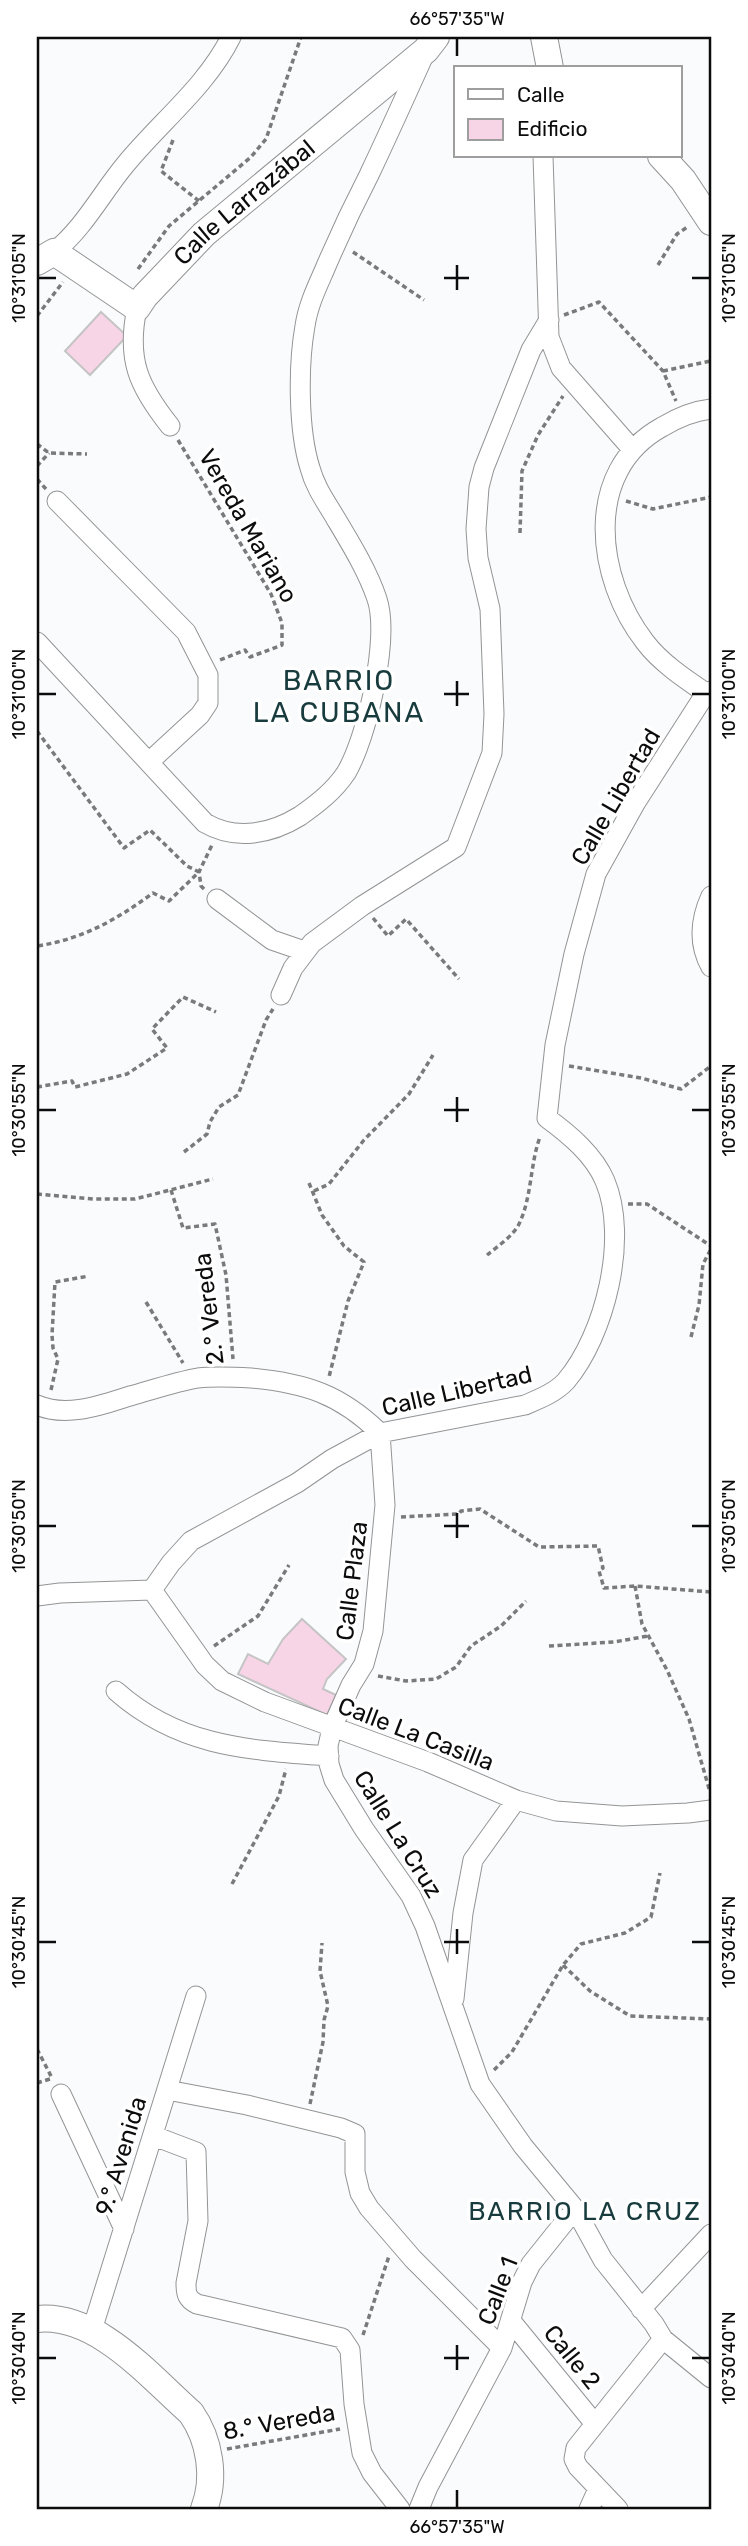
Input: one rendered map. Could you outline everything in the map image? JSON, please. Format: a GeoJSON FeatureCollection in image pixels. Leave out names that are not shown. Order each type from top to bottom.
{"type":"FeatureCollection","features":[{"type":"Feature","properties":{"kind":"street"},"geometry":{"type":"LineString","coordinates":[[170,426],[142,388],[132,347],[129,303],[55,260],[125,164],[211,72],[231,37]]}},
{"type":"Feature","properties":{"kind":"street"},"geometry":{"type":"LineString","coordinates":[[544,37],[550,66]]}},
{"type":"Feature","properties":{"kind":"street"},"geometry":{"type":"LineString","coordinates":[[37,642],[205,823],[218,831],[238,835],[286,824],[320,803],[344,775],[357,751],[373,691],[382,623],[378,600],[317,487],[305,444],[301,367],[305,325],[336,241],[431,44]]}},
{"type":"Feature","properties":{"kind":"street","name":"Calle Larrazábal"},"geometry":{"type":"LineString","coordinates":[[129,303],[145,296],[204,234],[431,44]]}},
{"type":"Feature","properties":{"kind":"street"},"geometry":{"type":"LineString","coordinates":[[543,158],[549,337],[561,368],[632,449]]}},
{"type":"Feature","properties":{"kind":"street"},"geometry":{"type":"LineString","coordinates":[[663,158],[683,180],[708,218]]}},
{"type":"Feature","properties":{"kind":"street"},"geometry":{"type":"LineString","coordinates":[[281,995],[304,951],[362,906],[456,847],[492,752],[494,714],[490,609],[478,558],[476,529],[479,488],[484,468],[531,350],[549,320]]}},
{"type":"Feature","properties":{"kind":"street"},"geometry":{"type":"LineString","coordinates":[[709,692],[663,660],[645,643],[628,615],[616,586],[604,536],[607,495],[616,474],[632,449],[651,433],[683,416],[711,409]]}},
{"type":"Feature","properties":{"kind":"street"},"geometry":{"type":"LineString","coordinates":[[57,501],[186,632],[208,675],[208,702],[200,715],[149,762]]}},
{"type":"Feature","properties":{"kind":"street","name":"Calle Libertad"},"geometry":{"type":"LineString","coordinates":[[152,1590],[191,1541],[297,1483],[332,1459],[380,1433],[525,1405],[547,1396],[565,1382],[580,1361],[598,1322],[607,1294],[613,1266],[615,1219],[605,1180],[590,1157],[567,1133],[547,1118],[553,1063],[574,954],[596,874],[636,802],[709,692]]}},
{"type":"Feature","properties":{"kind":"street"},"geometry":{"type":"LineString","coordinates":[[711,897],[700,938],[711,967]]}},
{"type":"Feature","properties":{"kind":"street"},"geometry":{"type":"LineString","coordinates":[[217,899],[272,940],[304,951]]}},
{"type":"Feature","properties":{"kind":"street"},"geometry":{"type":"LineString","coordinates":[[41,1406],[68,1410],[92,1407],[194,1379],[234,1377],[302,1385],[326,1394],[361,1415],[380,1433]]}},
{"type":"Feature","properties":{"kind":"street","name":"Calle Plaza"},"geometry":{"type":"LineString","coordinates":[[332,1728],[370,1650],[384,1518],[380,1433]]}},
{"type":"Feature","properties":{"kind":"street"},"geometry":{"type":"LineString","coordinates":[[37,1596],[152,1590]]}},
{"type":"Feature","properties":{"kind":"street","name":"Calle La Casilla"},"geometry":{"type":"LineString","coordinates":[[152,1590],[197,1654],[222,1681],[265,1702],[428,1762],[516,1800],[556,1811],[598,1815],[711,1810]]}},
{"type":"Feature","properties":{"kind":"street"},"geometry":{"type":"LineString","coordinates":[[116,1691],[147,1716],[202,1740],[290,1754],[329,1756]]}},
{"type":"Feature","properties":{"kind":"street","name":"Calle La Cruz"},"geometry":{"type":"LineString","coordinates":[[332,1728],[328,1746],[334,1780],[364,1829],[411,1896],[425,1926],[480,2084],[523,2146],[575,2209],[603,2260],[663,2339],[711,2378]]}},
{"type":"Feature","properties":{"kind":"street"},"geometry":{"type":"LineString","coordinates":[[453,2007],[461,1927],[473,1860],[516,1800]]}},
{"type":"Feature","properties":{"kind":"street","name":"9.° Avenida"},"geometry":{"type":"LineString","coordinates":[[92,2330],[196,1996]]}},
{"type":"Feature","properties":{"kind":"street"},"geometry":{"type":"LineString","coordinates":[[57,2086],[124,2228]]}},
{"type":"Feature","properties":{"kind":"street"},"geometry":{"type":"LineString","coordinates":[[167,2090],[247,2105],[341,2128],[355,2134],[355,2172],[360,2193],[369,2208],[502,2348]]}},
{"type":"Feature","properties":{"kind":"street"},"geometry":{"type":"LineString","coordinates":[[153,2136],[196,2152],[198,2221],[186,2283],[186,2294],[190,2301],[342,2337],[350,2350],[362,2453],[372,2473],[400,2509]]}},
{"type":"Feature","properties":{"kind":"street","name":"Calle 1"},"geometry":{"type":"LineString","coordinates":[[419,2509],[502,2348],[522,2282],[531,2264],[575,2209]]}},
{"type":"Feature","properties":{"kind":"street"},"geometry":{"type":"LineString","coordinates":[[641,2309],[711,2234]]}},
{"type":"Feature","properties":{"kind":"street"},"geometry":{"type":"LineString","coordinates":[[37,2319],[52,2317],[92,2330],[191,2413],[200,2426],[208,2453],[209,2485],[204,2509]]}},
{"type":"Feature","properties":{"kind":"street","name":"Calle 2"},"geometry":{"type":"LineString","coordinates":[[511,2321],[595,2424]]}},
{"type":"Feature","properties":{"kind":"street","name":"Calle 2"},"geometry":{"type":"LineString","coordinates":[[618,2509],[578,2467],[574,2459],[576,2448],[663,2339]]}},
{"type":"Feature","properties":{"kind":"street"},"geometry":{"type":"LineString","coordinates":[[589,2509],[598,2489]]}},
{"type":"Feature","properties":{"kind":"path"},"geometry":{"type":"LineString","coordinates":[[129,303],[150,250],[169,226],[251,156],[266,139],[301,37]]}},
{"type":"Feature","properties":{"kind":"path"},"geometry":{"type":"LineString","coordinates":[[173,111],[176,131],[161,172],[199,201]]}},
{"type":"Feature","properties":{"kind":"path"},"geometry":{"type":"LineString","coordinates":[[658,265],[677,234],[708,218]]}},
{"type":"Feature","properties":{"kind":"path"},"geometry":{"type":"LineString","coordinates":[[336,241],[424,300]]}},
{"type":"Feature","properties":{"kind":"path"},"geometry":{"type":"LineString","coordinates":[[37,316],[55,260]]}},
{"type":"Feature","properties":{"kind":"path"},"geometry":{"type":"LineString","coordinates":[[549,320],[599,302],[663,371],[683,416]]}},
{"type":"Feature","properties":{"kind":"path"},"geometry":{"type":"LineString","coordinates":[[663,371],[711,361]]}},
{"type":"Feature","properties":{"kind":"path"},"geometry":{"type":"LineString","coordinates":[[520,533],[522,471],[555,405],[574,382]]}},
{"type":"Feature","properties":{"kind":"path","name":"Vereda Mariano"},"geometry":{"type":"LineString","coordinates":[[170,426],[271,593],[282,624],[282,645],[250,657],[245,650],[205,667]]}},
{"type":"Feature","properties":{"kind":"path"},"geometry":{"type":"LineString","coordinates":[[37,444],[49,453],[88,454]]}},
{"type":"Feature","properties":{"kind":"path"},"geometry":{"type":"LineString","coordinates":[[37,466],[49,453]]}},
{"type":"Feature","properties":{"kind":"path"},"geometry":{"type":"LineString","coordinates":[[607,495],[653,509],[711,497]]}},
{"type":"Feature","properties":{"kind":"path"},"geometry":{"type":"LineString","coordinates":[[37,731],[124,848],[150,830],[187,866],[200,872]]}},
{"type":"Feature","properties":{"kind":"path"},"geometry":{"type":"LineString","coordinates":[[37,946],[91,932],[153,893],[169,901],[200,872],[218,831]]}},
{"type":"Feature","properties":{"kind":"path"},"geometry":{"type":"LineString","coordinates":[[200,872],[201,886],[217,899]]}},
{"type":"Feature","properties":{"kind":"path"},"geometry":{"type":"LineString","coordinates":[[362,906],[388,936],[406,919],[459,979]]}},
{"type":"Feature","properties":{"kind":"path"},"geometry":{"type":"LineString","coordinates":[[184,1152],[207,1134],[209,1122],[219,1107],[238,1096],[267,1020],[281,995]]}},
{"type":"Feature","properties":{"kind":"path"},"geometry":{"type":"LineString","coordinates":[[37,1087],[72,1081],[75,1087],[127,1074],[167,1048],[152,1029],[183,997],[216,1012]]}},
{"type":"Feature","properties":{"kind":"path"},"geometry":{"type":"LineString","coordinates":[[313,1191],[329,1184],[364,1140],[409,1094],[433,1055]]}},
{"type":"Feature","properties":{"kind":"path"},"geometry":{"type":"LineString","coordinates":[[553,1063],[641,1078],[681,1090],[711,1066]]}},
{"type":"Feature","properties":{"kind":"path"},"geometry":{"type":"LineString","coordinates":[[487,1255],[519,1226],[532,1172],[533,1156],[547,1118]]}},
{"type":"Feature","properties":{"kind":"path"},"geometry":{"type":"LineString","coordinates":[[37,1194],[135,1199],[213,1179]]}},
{"type":"Feature","properties":{"kind":"path"},"geometry":{"type":"LineString","coordinates":[[309,1183],[322,1215],[344,1246],[364,1262],[348,1301],[330,1365],[326,1394]]}},
{"type":"Feature","properties":{"kind":"path","name":"2.° Vereda"},"geometry":{"type":"LineString","coordinates":[[171,1190],[183,1228],[215,1224],[226,1275],[234,1377]]}},
{"type":"Feature","properties":{"kind":"path"},"geometry":{"type":"LineString","coordinates":[[612,1205],[647,1204],[711,1247],[703,1264],[699,1305],[691,1337]]}},
{"type":"Feature","properties":{"kind":"path"},"geometry":{"type":"LineString","coordinates":[[41,1406],[58,1359],[53,1348],[52,1335],[55,1282],[89,1276]]}},
{"type":"Feature","properties":{"kind":"path"},"geometry":{"type":"LineString","coordinates":[[146,1301],[194,1379]]}},
{"type":"Feature","properties":{"kind":"path"},"geometry":{"type":"LineString","coordinates":[[384,1518],[459,1514],[461,1511],[480,1509],[538,1548],[598,1546],[603,1568],[599,1570],[604,1588],[635,1586],[711,1592]]}},
{"type":"Feature","properties":{"kind":"path"},"geometry":{"type":"LineString","coordinates":[[197,1654],[223,1641],[258,1616],[289,1564]]}},
{"type":"Feature","properties":{"kind":"path"},"geometry":{"type":"LineString","coordinates":[[635,1586],[642,1624],[689,1719],[711,1798]]}},
{"type":"Feature","properties":{"kind":"path"},"geometry":{"type":"LineString","coordinates":[[358,1673],[406,1681],[436,1679],[456,1667],[471,1646],[501,1626],[526,1601]]}},
{"type":"Feature","properties":{"kind":"path"},"geometry":{"type":"LineString","coordinates":[[549,1646],[614,1642],[649,1636]]}},
{"type":"Feature","properties":{"kind":"path"},"geometry":{"type":"LineString","coordinates":[[232,1884],[279,1796],[290,1754]]}},
{"type":"Feature","properties":{"kind":"path"},"geometry":{"type":"LineString","coordinates":[[480,2084],[512,2052],[564,1965],[581,1944],[625,1933],[651,1917],[660,1873]]}},
{"type":"Feature","properties":{"kind":"path"},"geometry":{"type":"LineString","coordinates":[[306,2120],[328,2006],[320,1971],[322,1943]]}},
{"type":"Feature","properties":{"kind":"path"},"geometry":{"type":"LineString","coordinates":[[564,1965],[590,1991],[630,2017],[711,2019]]}},
{"type":"Feature","properties":{"kind":"path"},"geometry":{"type":"LineString","coordinates":[[37,2049],[57,2086]]}},
{"type":"Feature","properties":{"kind":"path"},"geometry":{"type":"LineString","coordinates":[[37,2083],[57,2086]]}},
{"type":"Feature","properties":{"kind":"path"},"geometry":{"type":"LineString","coordinates":[[350,2350],[362,2336],[395,2238]]}},
{"type":"Feature","properties":{"kind":"path","name":"8.° Vereda"},"geometry":{"type":"LineString","coordinates":[[208,2453],[357,2427]]}},
{"type":"Feature","properties":{"kind":"building"},"geometry":{"type":"Polygon","coordinates":[[[101,312],[127,336],[90,375],[65,351],[101,312]]]}},
{"type":"Feature","properties":{"kind":"building"},"geometry":{"type":"Polygon","coordinates":[[[302,1619],[346,1659],[327,1679],[323,1689],[336,1695],[327,1715],[238,1674],[248,1654],[268,1664],[283,1639],[302,1619]]]}},
{"type":"Feature","properties":{"kind":"district","name":"BARRIO LA CUBANA"},"geometry":{"type":"Point","coordinates":[339,696]}},
{"type":"Feature","properties":{"kind":"district","name":"BARRIO LA CRUZ"},"geometry":{"type":"Point","coordinates":[585,2211]}}]}
